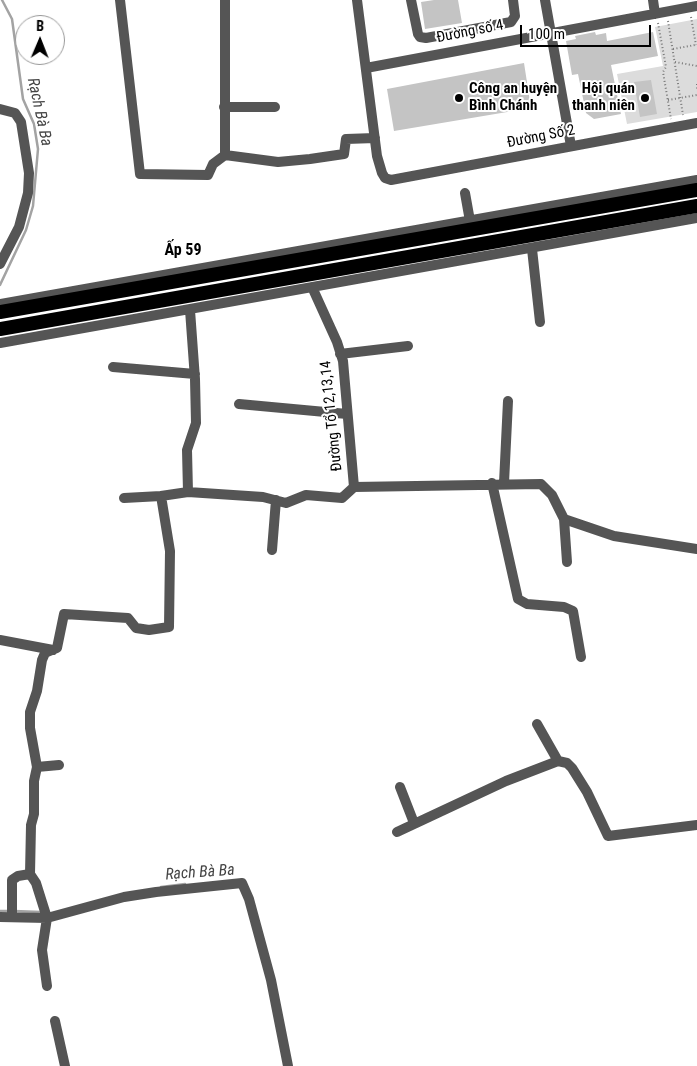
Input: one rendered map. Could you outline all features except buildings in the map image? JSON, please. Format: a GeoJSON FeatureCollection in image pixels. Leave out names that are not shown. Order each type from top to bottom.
{"type":"FeatureCollection","features":[{"type":"Feature","properties":{"kind":"highway"},"geometry":{"type":"LineString","coordinates":[[0,312],[697,190]]}},
{"type":"Feature","properties":{"kind":"highway"},"geometry":{"type":"LineString","coordinates":[[0,329],[697,206]]}},
{"type":"Feature","properties":{"kind":"street"},"geometry":{"type":"LineString","coordinates":[[120,0],[140,174],[208,175],[213,164],[226,155],[278,162],[310,159],[344,154],[347,139],[375,138],[357,0]]}},
{"type":"Feature","properties":{"kind":"street"},"geometry":{"type":"LineString","coordinates":[[225,0],[227,53],[224,108],[226,155]]}},
{"type":"Feature","properties":{"kind":"street"},"geometry":{"type":"LineString","coordinates":[[411,0],[418,34],[420,38],[426,38],[511,22],[515,16],[513,0]]}},
{"type":"Feature","properties":{"kind":"street"},"geometry":{"type":"LineString","coordinates":[[546,0],[571,146]]}},
{"type":"Feature","properties":{"kind":"street"},"geometry":{"type":"LineString","coordinates":[[653,0],[660,13]]}},
{"type":"Feature","properties":{"kind":"street","name":"Đường số 4"},"geometry":{"type":"LineString","coordinates":[[366,68],[693,7]]}},
{"type":"Feature","properties":{"kind":"street"},"geometry":{"type":"LineString","coordinates":[[224,108],[275,107]]}},
{"type":"Feature","properties":{"kind":"street"},"geometry":{"type":"LineString","coordinates":[[0,109],[15,113],[21,122],[29,173],[28,193],[19,227],[0,264]]}},
{"type":"Feature","properties":{"kind":"street","name":"Đường Số 2"},"geometry":{"type":"LineString","coordinates":[[375,138],[382,173],[385,178],[391,180],[697,124]]}},
{"type":"Feature","properties":{"kind":"street"},"geometry":{"type":"LineString","coordinates":[[0,304],[697,180]]}},
{"type":"Feature","properties":{"kind":"street"},"geometry":{"type":"LineString","coordinates":[[465,193],[470,221]]}},
{"type":"Feature","properties":{"kind":"street"},"geometry":{"type":"LineString","coordinates":[[0,343],[697,218]]}},
{"type":"Feature","properties":{"kind":"street"},"geometry":{"type":"LineString","coordinates":[[532,249],[540,322]]}},
{"type":"Feature","properties":{"kind":"street","name":"Đường Tổ 12,13,14"},"geometry":{"type":"LineString","coordinates":[[312,287],[340,354],[354,487]]}},
{"type":"Feature","properties":{"kind":"street"},"geometry":{"type":"LineString","coordinates":[[188,492],[187,450],[196,423],[195,374],[190,310]]}},
{"type":"Feature","properties":{"kind":"street"},"geometry":{"type":"LineString","coordinates":[[340,354],[408,346]]}},
{"type":"Feature","properties":{"kind":"street"},"geometry":{"type":"LineString","coordinates":[[113,367],[195,374]]}},
{"type":"Feature","properties":{"kind":"street"},"geometry":{"type":"LineString","coordinates":[[504,483],[508,401]]}},
{"type":"Feature","properties":{"kind":"street"},"geometry":{"type":"LineString","coordinates":[[240,404],[347,414]]}},
{"type":"Feature","properties":{"kind":"street"},"geometry":{"type":"LineString","coordinates":[[492,483],[518,599],[527,604],[564,607],[573,611],[581,657]]}},
{"type":"Feature","properties":{"kind":"street"},"geometry":{"type":"LineString","coordinates":[[124,498],[188,492],[263,497],[286,503],[306,495],[342,498],[354,487],[492,483],[541,484],[552,495],[564,519],[567,562]]}},
{"type":"Feature","properties":{"kind":"street"},"geometry":{"type":"LineString","coordinates":[[54,651],[59,641],[64,614],[128,618],[136,628],[149,630],[169,627],[170,551],[161,496]]}},
{"type":"Feature","properties":{"kind":"street"},"geometry":{"type":"LineString","coordinates":[[272,550],[276,500]]}},
{"type":"Feature","properties":{"kind":"street"},"geometry":{"type":"LineString","coordinates":[[564,519],[614,536],[697,549]]}},
{"type":"Feature","properties":{"kind":"street"},"geometry":{"type":"LineString","coordinates":[[0,640],[37,646],[54,651]]}},
{"type":"Feature","properties":{"kind":"street"},"geometry":{"type":"LineString","coordinates":[[47,986],[42,950],[46,918],[30,874],[31,825],[34,814],[36,767],[30,728],[30,712],[37,690],[42,660],[45,653],[54,651]]}},
{"type":"Feature","properties":{"kind":"street"},"geometry":{"type":"LineString","coordinates":[[537,724],[558,761]]}},
{"type":"Feature","properties":{"kind":"street"},"geometry":{"type":"LineString","coordinates":[[397,832],[519,775],[558,761],[567,763],[572,768],[610,837],[697,826]]}},
{"type":"Feature","properties":{"kind":"street"},"geometry":{"type":"LineString","coordinates":[[36,767],[59,765]]}},
{"type":"Feature","properties":{"kind":"street"},"geometry":{"type":"LineString","coordinates":[[400,787],[414,823]]}},
{"type":"Feature","properties":{"kind":"street"},"geometry":{"type":"LineString","coordinates":[[11,912],[12,880],[18,876],[30,874]]}},
{"type":"Feature","properties":{"kind":"street"},"geometry":{"type":"LineString","coordinates":[[0,917],[11,912],[46,918],[148,893],[242,883],[249,899],[271,980],[288,1066]]}},
{"type":"Feature","properties":{"kind":"street"},"geometry":{"type":"LineString","coordinates":[[55,1021],[65,1066]]}},
{"type":"Feature","properties":{"kind":"path"},"geometry":{"type":"LineString","coordinates":[[673,49],[696,44],[693,7]]}},
{"type":"Feature","properties":{"kind":"path"},"geometry":{"type":"LineString","coordinates":[[660,13],[673,49],[685,126]]}},
{"type":"Feature","properties":{"kind":"path"},"geometry":{"type":"LineString","coordinates":[[660,13],[666,67],[663,72],[673,128]]}},
{"type":"Feature","properties":{"kind":"path"},"geometry":{"type":"LineString","coordinates":[[675,62],[697,66]]}},
{"type":"Feature","properties":{"kind":"path"},"geometry":{"type":"LineString","coordinates":[[697,84],[697,90]]}},
{"type":"Feature","properties":{"kind":"path"},"geometry":{"type":"LineString","coordinates":[[668,100],[697,95]]}},
{"type":"Feature","properties":{"kind":"shaded area"},"geometry":{"type":"Polygon","coordinates":[[[697,19],[697,112],[627,124],[617,74],[663,66],[655,27],[697,19]]]}},
{"type":"Feature","properties":{"kind":"waterway","name":"Rạch Bà Ba"},"geometry":{"type":"LineString","coordinates":[[0,285],[26,230],[33,206],[38,149],[34,124],[23,99],[12,19],[2,0]]}},
{"type":"Feature","properties":{"kind":"waterway","name":"Rạch Bà Ba"},"geometry":{"type":"LineString","coordinates":[[161,887],[185,884]]}},
{"type":"Feature","properties":{"kind":"waterway","name":"Rạch Bà Ba"},"geometry":{"type":"LineString","coordinates":[[0,911],[8,911]]}},
{"type":"Feature","properties":{"kind":"waterway","name":"Rạch Bà Ba"},"geometry":{"type":"LineString","coordinates":[[14,911],[41,912]]}},
{"type":"Feature","properties":{"kind":"place","name":"Công an huyện Bình Chánh"},"geometry":{"type":"Point","coordinates":[459,98]}},
{"type":"Feature","properties":{"kind":"place","name":"Hội quán thanh niên"},"geometry":{"type":"Point","coordinates":[645,98]}},
{"type":"Feature","properties":{"kind":"district","name":"Ấp 59"},"geometry":{"type":"Point","coordinates":[183,251]}}]}
